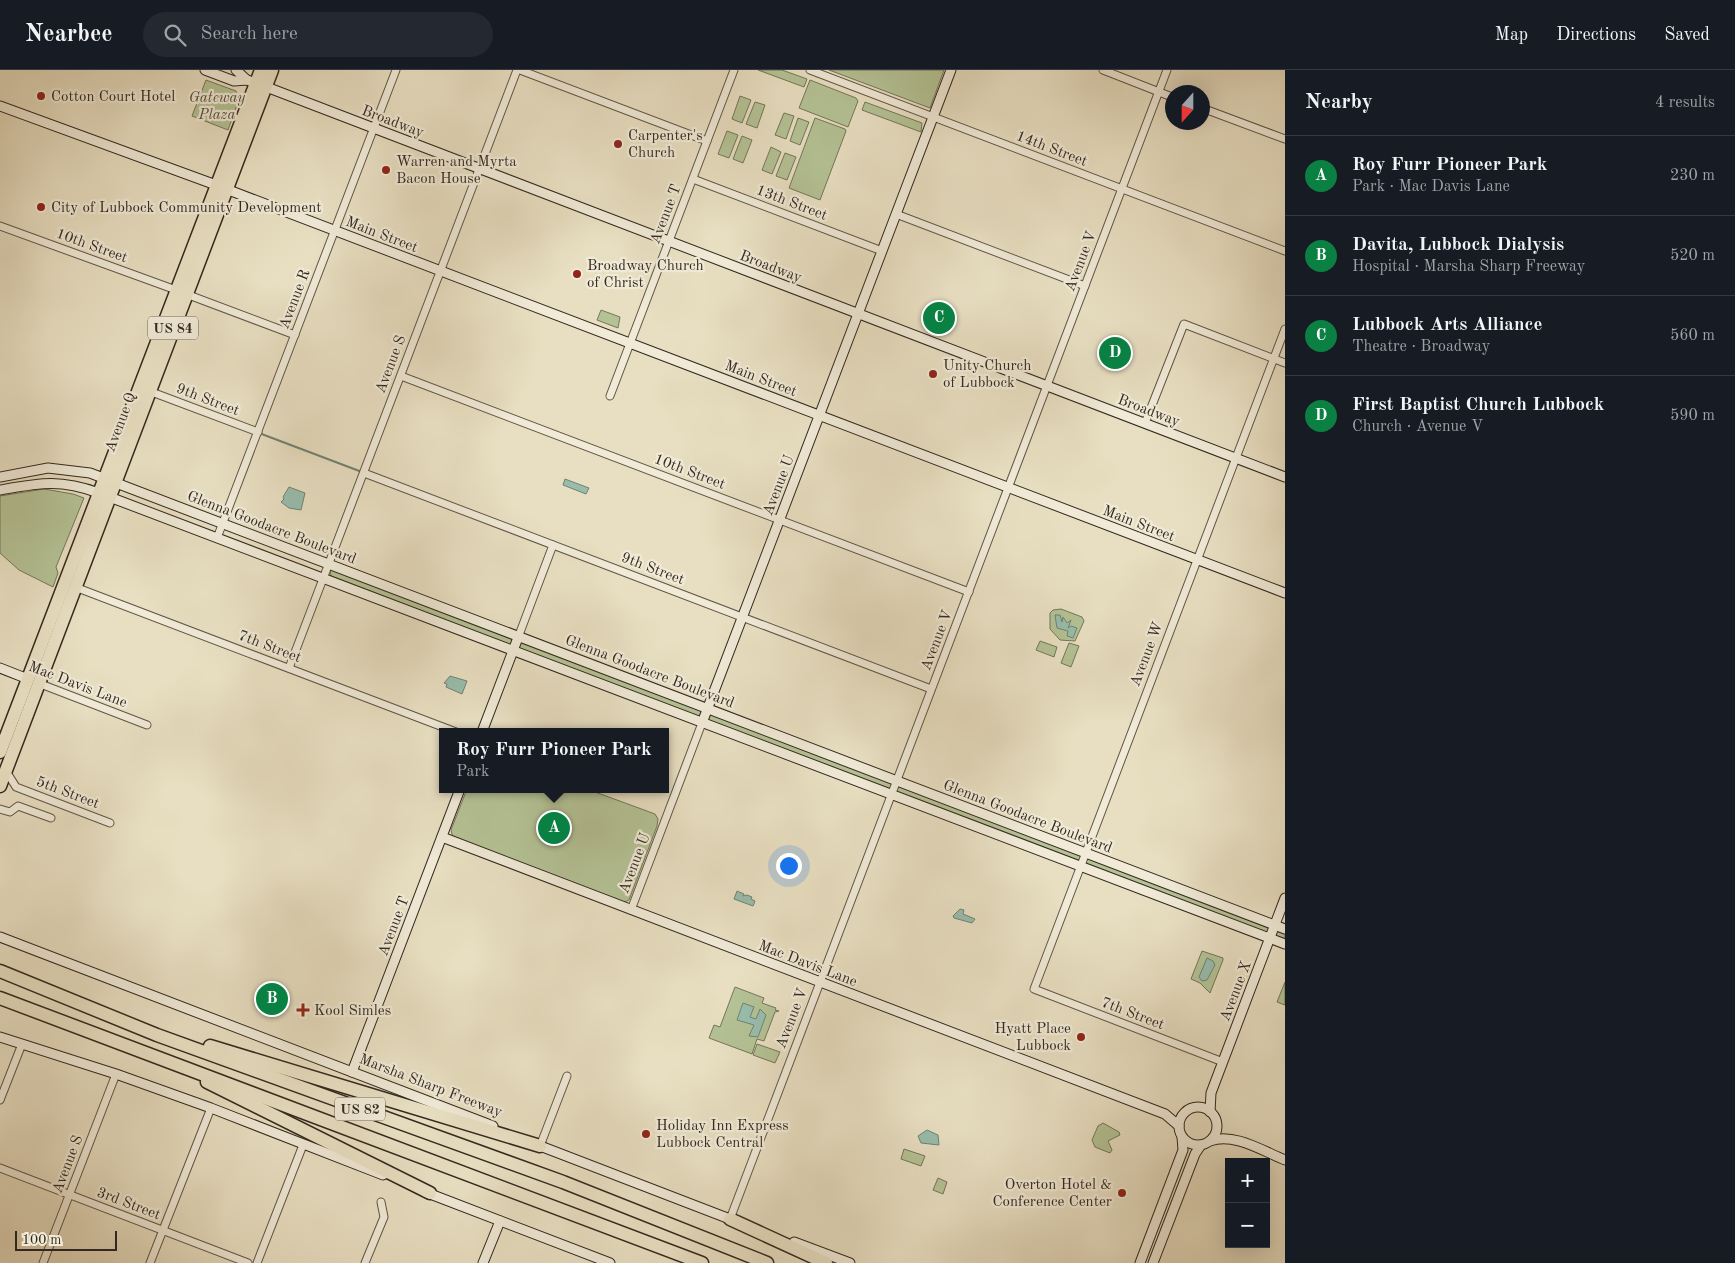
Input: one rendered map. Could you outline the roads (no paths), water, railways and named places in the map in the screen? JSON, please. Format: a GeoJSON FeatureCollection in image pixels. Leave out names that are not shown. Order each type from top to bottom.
{"type":"FeatureCollection","features":[{"type":"Feature","properties":{"kind":"highway","name":"Avenue Q"},"geometry":{"type":"LineString","coordinates":[[0,786],[33,681],[221,187],[261,70]]}},
{"type":"Feature","properties":{"kind":"highway","name":"Avenue Q"},"geometry":{"type":"LineString","coordinates":[[256,83],[272,70]]}},
{"type":"Feature","properties":{"kind":"highway","name":"Avenue Q"},"geometry":{"type":"LineString","coordinates":[[110,480],[149,391],[169,339],[167,330],[181,292],[190,252],[221,187]]}},
{"type":"Feature","properties":{"kind":"highway","name":"Avenue Q"},"geometry":{"type":"LineString","coordinates":[[0,752],[74,587],[104,495]]}},
{"type":"Feature","properties":{"kind":"highway","name":"US 82"},"geometry":{"type":"LineString","coordinates":[[0,969],[157,1035],[563,1182],[767,1263]]}},
{"type":"Feature","properties":{"kind":"highway","name":"US 82"},"geometry":{"type":"LineString","coordinates":[[0,998],[142,1050],[702,1263]]}},
{"type":"Feature","properties":{"kind":"highway"},"geometry":{"type":"LineString","coordinates":[[157,1035],[178,1036],[540,1146]]}},
{"type":"Feature","properties":{"kind":"highway"},"geometry":{"type":"LineString","coordinates":[[142,1050],[430,1193]]}},
{"type":"Feature","properties":{"kind":"highway"},"geometry":{"type":"LineString","coordinates":[[730,1219],[826,1263]]}},
{"type":"Feature","properties":{"kind":"street","name":"Broadway"},"geometry":{"type":"LineString","coordinates":[[205,70],[234,81],[256,83]]}},
{"type":"Feature","properties":{"kind":"street","name":"Broadway"},"geometry":{"type":"LineString","coordinates":[[236,70],[256,83],[374,129],[1285,477]]}},
{"type":"Feature","properties":{"kind":"street","name":"Avenue R"},"geometry":{"type":"LineString","coordinates":[[217,538],[396,70]]}},
{"type":"Feature","properties":{"kind":"street"},"geometry":{"type":"LineString","coordinates":[[519,70],[707,142]]}},
{"type":"Feature","properties":{"kind":"street","name":"Avenue S"},"geometry":{"type":"LineString","coordinates":[[289,668],[479,169],[519,70]]}},
{"type":"Feature","properties":{"kind":"street","name":"Avenue T"},"geometry":{"type":"LineString","coordinates":[[610,396],[734,70]]}},
{"type":"Feature","properties":{"kind":"street","name":"14th Street"},"geometry":{"type":"LineString","coordinates":[[810,70],[1285,251]]}},
{"type":"Feature","properties":{"kind":"street","name":"Avenue U"},"geometry":{"type":"LineString","coordinates":[[630,910],[952,70]]}},
{"type":"Feature","properties":{"kind":"street"},"geometry":{"type":"LineString","coordinates":[[1103,70],[1165,93]]}},
{"type":"Feature","properties":{"kind":"street","name":"Avenue V"},"geometry":{"type":"LineString","coordinates":[[730,1219],[1167,70]]}},
{"type":"Feature","properties":{"kind":"street","name":"Main Street"},"geometry":{"type":"LineString","coordinates":[[0,106],[221,187],[1285,593]]}},
{"type":"Feature","properties":{"kind":"street"},"geometry":{"type":"LineString","coordinates":[[1210,111],[1285,139]]}},
{"type":"Feature","properties":{"kind":"street","name":"13th Street"},"geometry":{"type":"LineString","coordinates":[[693,179],[882,251]]}},
{"type":"Feature","properties":{"kind":"street"},"geometry":{"type":"LineString","coordinates":[[896,214],[1085,286]]}},
{"type":"Feature","properties":{"kind":"street","name":"10th Street"},"geometry":{"type":"LineString","coordinates":[[0,226],[295,335]]}},
{"type":"Feature","properties":{"kind":"street"},"geometry":{"type":"LineString","coordinates":[[1145,423],[1184,324],[1285,362]]}},
{"type":"Feature","properties":{"kind":"street","name":"Avenue W"},"geometry":{"type":"LineString","coordinates":[[1034,989],[1285,329]]}},
{"type":"Feature","properties":{"kind":"street","name":"10th Street"},"geometry":{"type":"LineString","coordinates":[[401,376],[969,592]]}},
{"type":"Feature","properties":{"kind":"street","name":"9th Street"},"geometry":{"type":"LineString","coordinates":[[149,391],[258,432]]}},
{"type":"Feature","properties":{"kind":"street","name":"Glenna Goodacre Boulevard"},"geometry":{"type":"LineString","coordinates":[[0,477],[48,468],[82,471],[110,480],[1285,928]]}},
{"type":"Feature","properties":{"kind":"street","name":"9th Street"},"geometry":{"type":"LineString","coordinates":[[364,473],[931,690]]}},
{"type":"Feature","properties":{"kind":"street","name":"Glenna Goodacre Boulevard"},"geometry":{"type":"LineString","coordinates":[[0,490],[52,482],[77,486],[104,495],[1285,944]]}},
{"type":"Feature","properties":{"kind":"street"},"geometry":{"type":"LineString","coordinates":[[484,728],[553,545]]}},
{"type":"Feature","properties":{"kind":"street","name":"7th Street"},"geometry":{"type":"LineString","coordinates":[[74,587],[446,728]]}},
{"type":"Feature","properties":{"kind":"street","name":"Mac Davis Lane"},"geometry":{"type":"LineString","coordinates":[[0,668],[147,725]]}},
{"type":"Feature","properties":{"kind":"street","name":"5th Street"},"geometry":{"type":"LineString","coordinates":[[6,771],[16,788]]}},
{"type":"Feature","properties":{"kind":"street","name":"5th Street"},"geometry":{"type":"LineString","coordinates":[[0,791],[16,788],[110,823]]}},
{"type":"Feature","properties":{"kind":"street","name":"Avenue T"},"geometry":{"type":"LineString","coordinates":[[352,1072],[459,793]]}},
{"type":"Feature","properties":{"kind":"street"},"geometry":{"type":"LineString","coordinates":[[0,809],[10,812],[18,806],[51,818]]}},
{"type":"Feature","properties":{"kind":"street","name":"Mac Davis Lane"},"geometry":{"type":"LineString","coordinates":[[442,838],[1165,1114]]}},
{"type":"Feature","properties":{"kind":"street","name":"Avenue X"},"geometry":{"type":"LineString","coordinates":[[1196,1108],[1211,1093],[1285,898]]}},
{"type":"Feature","properties":{"kind":"street","name":"Marsha Sharp Freeway"},"geometry":{"type":"LineString","coordinates":[[0,937],[730,1219],[850,1263]]}},
{"type":"Feature","properties":{"kind":"street","name":"7th Street"},"geometry":{"type":"LineString","coordinates":[[1034,989],[1223,1062]]}},
{"type":"Feature","properties":{"kind":"street"},"geometry":{"type":"LineString","coordinates":[[0,1037],[116,1074],[211,1108],[606,1262]]}},
{"type":"Feature","properties":{"kind":"street"},"geometry":{"type":"LineString","coordinates":[[0,1100],[22,1044]]}},
{"type":"Feature","properties":{"kind":"street","name":"Avenue S"},"geometry":{"type":"LineString","coordinates":[[43,1263],[116,1074]]}},
{"type":"Feature","properties":{"kind":"street"},"geometry":{"type":"LineString","coordinates":[[540,1146],[567,1076]]}},
{"type":"Feature","properties":{"kind":"street","name":"Avenue X"},"geometry":{"type":"LineString","coordinates":[[1210,1112],[1211,1093]]}},
{"type":"Feature","properties":{"kind":"street"},"geometry":{"type":"LineString","coordinates":[[150,1263],[211,1108]]}},
{"type":"Feature","properties":{"kind":"street"},"geometry":{"type":"LineString","coordinates":[[1165,1114],[1179,1115],[1196,1108],[1210,1112],[1220,1131],[1231,1139],[1285,1160]]}},
{"type":"Feature","properties":{"kind":"street"},"geometry":{"type":"LineString","coordinates":[[1179,1126],[1185,1113]]}},
{"type":"Feature","properties":{"kind":"street"},"geometry":{"type":"LineString","coordinates":[[1140,1263],[1183,1150],[1179,1126],[1165,1114]]}},
{"type":"Feature","properties":{"kind":"street"},"geometry":{"type":"LineString","coordinates":[[1153,1263],[1194,1154],[1214,1136],[1216,1124]]}},
{"type":"Feature","properties":{"kind":"street"},"geometry":{"type":"LineString","coordinates":[[1182,1137],[1192,1144],[1205,1143],[1216,1138],[1231,1139]]}},
{"type":"Feature","properties":{"kind":"street"},"geometry":{"type":"LineString","coordinates":[[257,1263],[304,1145]]}},
{"type":"Feature","properties":{"kind":"street","name":"3rd Street"},"geometry":{"type":"LineString","coordinates":[[0,1168],[248,1263]]}},
{"type":"Feature","properties":{"kind":"street"},"geometry":{"type":"LineString","coordinates":[[365,1263],[384,1216],[381,1202]]}},
{"type":"Feature","properties":{"kind":"street"},"geometry":{"type":"LineString","coordinates":[[484,1263],[500,1220]]}},
{"type":"Feature","properties":{"kind":"waterway"},"geometry":{"type":"LineString","coordinates":[[259,433],[362,472]]}},
{"type":"Feature","properties":{"kind":"place","name":"Cotton Court Hotel"},"geometry":{"type":"Point","coordinates":[41,96]}},
{"type":"Feature","properties":{"kind":"place","name":"Carpenter's Church"},"geometry":{"type":"Point","coordinates":[618,144]}},
{"type":"Feature","properties":{"kind":"place","name":"Warren and Myrta Bacon House"},"geometry":{"type":"Point","coordinates":[386,170]}},
{"type":"Feature","properties":{"kind":"place","name":"City of Lubbock Community Development"},"geometry":{"type":"Point","coordinates":[41,207]}},
{"type":"Feature","properties":{"kind":"place","name":"Broadway Church of Christ"},"geometry":{"type":"Point","coordinates":[577,274]}},
{"type":"Feature","properties":{"kind":"place","name":"Lubbock Arts Alliance"},"geometry":{"type":"Point","coordinates":[939,318]}},
{"type":"Feature","properties":{"kind":"place","name":"First Baptist Church Lubbock"},"geometry":{"type":"Point","coordinates":[1115,353]}},
{"type":"Feature","properties":{"kind":"place","name":"Unity Church of Lubbock"},"geometry":{"type":"Point","coordinates":[933,374]}},
{"type":"Feature","properties":{"kind":"place","name":"Roy Furr Pioneer Park"},"geometry":{"type":"Point","coordinates":[554,828]}},
{"type":"Feature","properties":{"kind":"place","name":"Davita, Lubbock Dialysis"},"geometry":{"type":"Point","coordinates":[272,999]}},
{"type":"Feature","properties":{"kind":"place","name":"Kool Simles"},"geometry":{"type":"Point","coordinates":[303,1010]}},
{"type":"Feature","properties":{"kind":"place","name":"Hyatt Place Lubbock"},"geometry":{"type":"Point","coordinates":[1081,1037]}},
{"type":"Feature","properties":{"kind":"place","name":"Holiday Inn Express Lubbock Central"},"geometry":{"type":"Point","coordinates":[646,1134]}},
{"type":"Feature","properties":{"kind":"place","name":"Overton Hotel & Conference Center"},"geometry":{"type":"Point","coordinates":[1122,1193]}},
{"type":"Feature","properties":{"kind":"park label","name":"Gateway Plaza"},"geometry":{"type":"Point","coordinates":[217,106]}}]}
